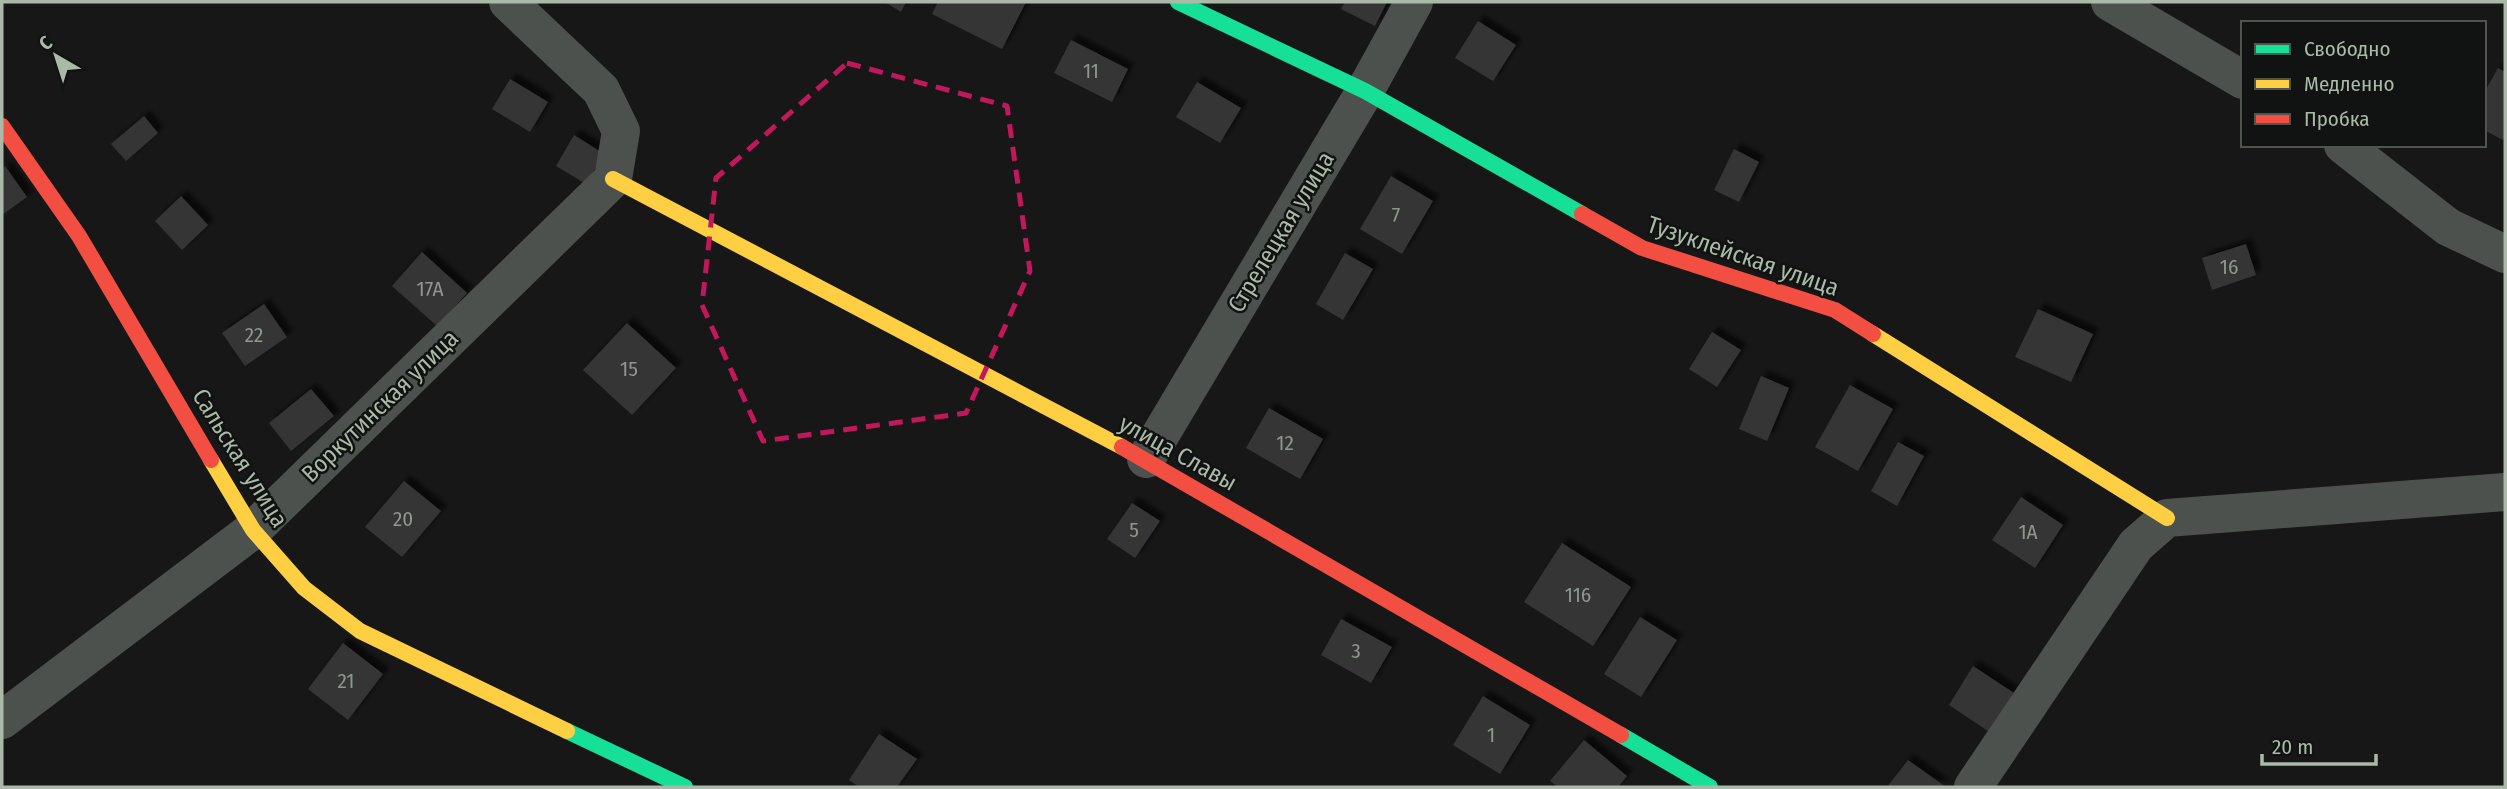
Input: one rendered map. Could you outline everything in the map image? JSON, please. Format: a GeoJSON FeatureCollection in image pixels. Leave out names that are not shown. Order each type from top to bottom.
{"type":"FeatureCollection","features":[{"type":"Feature","properties":{"kind":"street"},"geometry":{"type":"LineString","coordinates":[[508,2],[601,90],[621,131],[613,180]]}},
{"type":"Feature","properties":{"kind":"street","name":"Тузуклейская улица"},"geometry":{"type":"LineString","coordinates":[[1178,2],[1365,91],[1642,248],[1835,310],[2167,518]]}},
{"type":"Feature","properties":{"kind":"street","name":"Стрелецкая улица"},"geometry":{"type":"LineString","coordinates":[[1146,460],[1365,91],[1414,2]]}},
{"type":"Feature","properties":{"kind":"street"},"geometry":{"type":"LineString","coordinates":[[2110,2],[2241,79]]}},
{"type":"Feature","properties":{"kind":"street","name":"Сальская улица"},"geometry":{"type":"LineString","coordinates":[[2,126],[79,236],[253,530],[304,588],[359,631],[685,787]]}},
{"type":"Feature","properties":{"kind":"street"},"geometry":{"type":"LineString","coordinates":[[2346,147],[2448,227],[2505,254]]}},
{"type":"Feature","properties":{"kind":"street","name":"улица Славы"},"geometry":{"type":"LineString","coordinates":[[613,180],[1146,460],[1710,787]]}},
{"type":"Feature","properties":{"kind":"street","name":"Воркутинская улица"},"geometry":{"type":"LineString","coordinates":[[2,720],[253,530],[613,180]]}},
{"type":"Feature","properties":{"kind":"street"},"geometry":{"type":"LineString","coordinates":[[1973,787],[2136,545],[2167,518],[2505,492]]}},
{"type":"Feature","properties":{"kind":"highlighted area"},"geometry":{"type":"Polygon","coordinates":[[[847,63],[1007,106],[1030,271],[966,413],[763,441],[702,305],[716,178],[847,63]]]}},
{"type":"Feature","properties":{"kind":"building"},"geometry":{"type":"Polygon","coordinates":[[[885,2],[906,2],[901,12],[885,2]]]}},
{"type":"Feature","properties":{"kind":"building"},"geometry":{"type":"Polygon","coordinates":[[[938,2],[1026,2],[1002,49],[932,14],[938,2]]]}},
{"type":"Feature","properties":{"kind":"building"},"geometry":{"type":"Polygon","coordinates":[[[1345,2],[1387,2],[1375,26],[1341,9],[1345,2]]]}},
{"type":"Feature","properties":{"kind":"building"},"geometry":{"type":"Polygon","coordinates":[[[1478,21],[1516,45],[1493,81],[1455,58],[1478,21]]]}},
{"type":"Feature","properties":{"kind":"building"},"geometry":{"type":"Polygon","coordinates":[[[1071,40],[1128,69],[1112,102],[1054,73],[1071,40]]]}},
{"type":"Feature","properties":{"kind":"building"},"geometry":{"type":"Polygon","coordinates":[[[2498,68],[2505,72],[2503,140],[2486,131],[2486,89],[2498,68]]]}},
{"type":"Feature","properties":{"kind":"building"},"geometry":{"type":"Polygon","coordinates":[[[510,79],[548,102],[530,132],[492,109],[510,79]]]}},
{"type":"Feature","properties":{"kind":"building"},"geometry":{"type":"Polygon","coordinates":[[[1197,82],[1241,108],[1220,143],[1176,117],[1197,82]]]}},
{"type":"Feature","properties":{"kind":"building"},"geometry":{"type":"Polygon","coordinates":[[[144,116],[158,133],[126,161],[111,144],[144,116]]]}},
{"type":"Feature","properties":{"kind":"building"},"geometry":{"type":"Polygon","coordinates":[[[574,135],[604,154],[586,184],[556,166],[574,135]]]}},
{"type":"Feature","properties":{"kind":"building"},"geometry":{"type":"Polygon","coordinates":[[[1734,149],[1759,162],[1739,202],[1714,190],[1734,149]]]}},
{"type":"Feature","properties":{"kind":"building"},"geometry":{"type":"Polygon","coordinates":[[[5,166],[27,197],[2,215],[2,169],[5,166]]]}},
{"type":"Feature","properties":{"kind":"building"},"geometry":{"type":"Polygon","coordinates":[[[1391,176],[1433,201],[1402,254],[1360,229],[1391,176]]]}},
{"type":"Feature","properties":{"kind":"building"},"geometry":{"type":"Polygon","coordinates":[[[181,196],[208,225],[182,250],[155,221],[181,196]]]}},
{"type":"Feature","properties":{"kind":"building"},"geometry":{"type":"Polygon","coordinates":[[[2246,244],[2256,275],[2212,290],[2202,258],[2246,244]]]}},
{"type":"Feature","properties":{"kind":"building"},"geometry":{"type":"Polygon","coordinates":[[[422,252],[467,293],[437,326],[392,286],[422,252]]]}},
{"type":"Feature","properties":{"kind":"building"},"geometry":{"type":"Polygon","coordinates":[[[1345,253],[1373,269],[1343,320],[1316,304],[1345,253]]]}},
{"type":"Feature","properties":{"kind":"building"},"geometry":{"type":"Polygon","coordinates":[[[264,304],[287,337],[245,366],[222,333],[264,304]]]}},
{"type":"Feature","properties":{"kind":"building"},"geometry":{"type":"Polygon","coordinates":[[[2038,309],[2093,334],[2071,382],[2015,357],[2038,309]]]}},
{"type":"Feature","properties":{"kind":"building"},"geometry":{"type":"Polygon","coordinates":[[[627,323],[676,368],[632,415],[583,370],[627,323]]]}},
{"type":"Feature","properties":{"kind":"building"},"geometry":{"type":"Polygon","coordinates":[[[1712,332],[1741,350],[1717,387],[1689,369],[1712,332]]]}},
{"type":"Feature","properties":{"kind":"building"},"geometry":{"type":"Polygon","coordinates":[[[1761,376],[1789,388],[1767,441],[1739,429],[1761,376]]]}},
{"type":"Feature","properties":{"kind":"building"},"geometry":{"type":"Polygon","coordinates":[[[1850,385],[1893,409],[1858,471],[1815,447],[1850,385]]]}},
{"type":"Feature","properties":{"kind":"building"},"geometry":{"type":"Polygon","coordinates":[[[311,389],[334,416],[291,451],[269,423],[311,389]]]}},
{"type":"Feature","properties":{"kind":"building"},"geometry":{"type":"Polygon","coordinates":[[[1269,408],[1323,439],[1300,479],[1246,448],[1269,408]]]}},
{"type":"Feature","properties":{"kind":"building"},"geometry":{"type":"Polygon","coordinates":[[[1898,442],[1924,456],[1897,506],[1871,491],[1898,442]]]}},
{"type":"Feature","properties":{"kind":"building"},"geometry":{"type":"Polygon","coordinates":[[[404,481],[441,511],[402,557],[365,527],[404,481]]]}},
{"type":"Feature","properties":{"kind":"building"},"geometry":{"type":"Polygon","coordinates":[[[2021,497],[2063,525],[2035,568],[1992,540],[2021,497]]]}},
{"type":"Feature","properties":{"kind":"building"},"geometry":{"type":"Polygon","coordinates":[[[1132,503],[1160,521],[1135,558],[1107,539],[1132,503]]]}},
{"type":"Feature","properties":{"kind":"building"},"geometry":{"type":"Polygon","coordinates":[[[1562,543],[1631,587],[1593,646],[1524,602],[1562,543]]]}},
{"type":"Feature","properties":{"kind":"building"},"geometry":{"type":"Polygon","coordinates":[[[1640,617],[1677,640],[1641,697],[1604,674],[1640,617]]]}},
{"type":"Feature","properties":{"kind":"building"},"geometry":{"type":"Polygon","coordinates":[[[1341,619],[1392,647],[1371,683],[1321,655],[1341,619]]]}},
{"type":"Feature","properties":{"kind":"building"},"geometry":{"type":"Polygon","coordinates":[[[343,643],[383,674],[348,720],[308,689],[343,643]]]}},
{"type":"Feature","properties":{"kind":"building"},"geometry":{"type":"Polygon","coordinates":[[[1973,666],[2014,693],[1988,731],[1949,705],[1973,666]]]}},
{"type":"Feature","properties":{"kind":"building"},"geometry":{"type":"Polygon","coordinates":[[[1483,696],[1530,725],[1500,774],[1453,745],[1483,696]]]}},
{"type":"Feature","properties":{"kind":"building"},"geometry":{"type":"Polygon","coordinates":[[[879,734],[917,759],[897,787],[859,787],[849,780],[879,734]]]}},
{"type":"Feature","properties":{"kind":"building"},"geometry":{"type":"Polygon","coordinates":[[[1584,740],[1627,776],[1618,787],[1558,787],[1550,781],[1584,740]]]}},
{"type":"Feature","properties":{"kind":"building"},"geometry":{"type":"Polygon","coordinates":[[[1908,760],[1946,787],[1887,787],[1908,760]]]}},
{"type":"Feature","properties":{"kind":"traffic: fast"},"geometry":{"type":"LineString","coordinates":[[1178,2],[1365,91],[1582,214]]}},
{"type":"Feature","properties":{"kind":"traffic: fast"},"geometry":{"type":"LineString","coordinates":[[567,731],[685,787]]}},
{"type":"Feature","properties":{"kind":"traffic: fast"},"geometry":{"type":"LineString","coordinates":[[1621,735],[1710,787]]}},
{"type":"Feature","properties":{"kind":"traffic: slow"},"geometry":{"type":"LineString","coordinates":[[613,179],[1122,447]]}},
{"type":"Feature","properties":{"kind":"traffic: slow"},"geometry":{"type":"LineString","coordinates":[[1873,334],[2167,518]]}},
{"type":"Feature","properties":{"kind":"traffic: slow"},"geometry":{"type":"LineString","coordinates":[[211,460],[253,530],[304,588],[360,631],[567,731]]}},
{"type":"Feature","properties":{"kind":"traffic: jam"},"geometry":{"type":"LineString","coordinates":[[2,126],[79,236],[211,460]]}},
{"type":"Feature","properties":{"kind":"traffic: jam"},"geometry":{"type":"LineString","coordinates":[[1582,214],[1642,248],[1835,310],[1873,334]]}},
{"type":"Feature","properties":{"kind":"traffic: jam"},"geometry":{"type":"LineString","coordinates":[[1122,447],[1621,735]]}}]}
